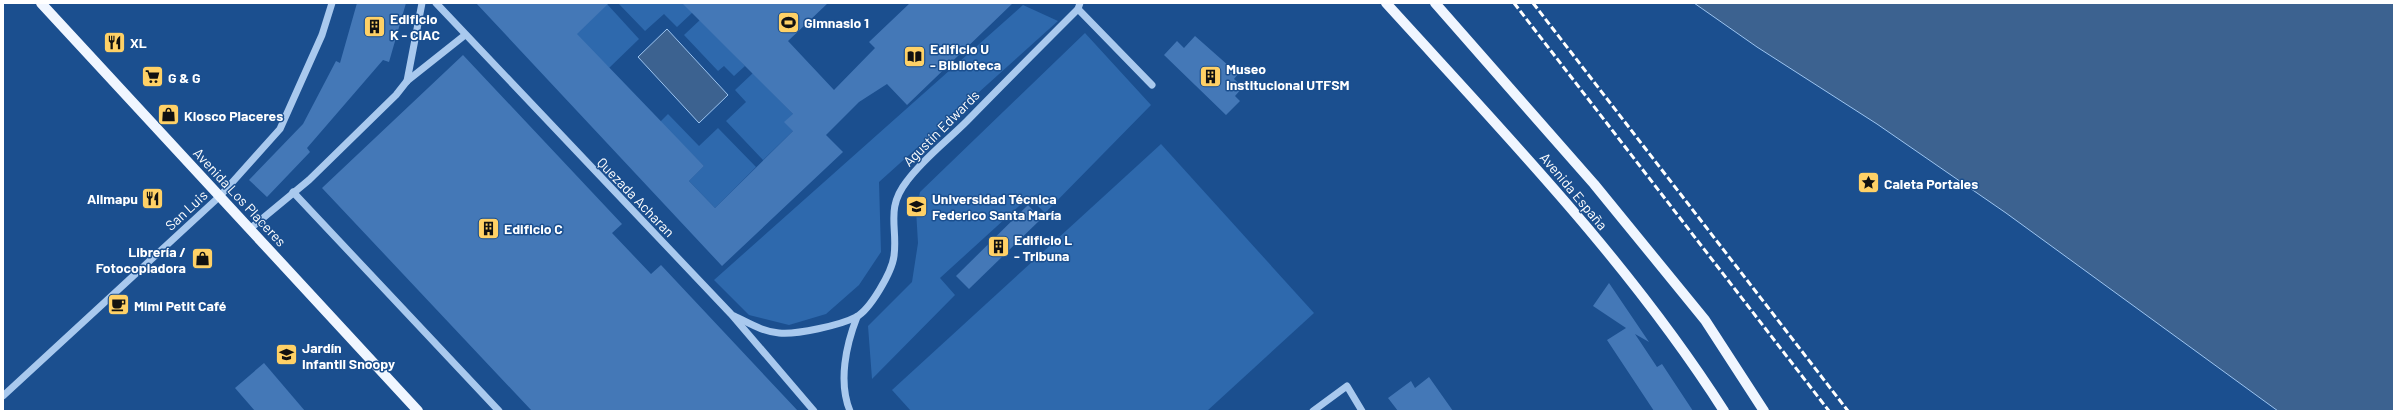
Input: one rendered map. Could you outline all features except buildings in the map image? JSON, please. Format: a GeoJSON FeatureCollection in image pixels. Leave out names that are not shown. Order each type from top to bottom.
{"type":"FeatureCollection","features":[{"type":"Feature","properties":{"kind":"main road","name":"Avenida Los Placeres"},"geometry":{"type":"LineString","coordinates":[[41,3],[251,228],[418,411]]}},
{"type":"Feature","properties":{"kind":"main road","name":"Avenida España"},"geometry":{"type":"LineString","coordinates":[[1386,3],[1567,202],[1690,358],[1724,411]]}},
{"type":"Feature","properties":{"kind":"main road","name":"Avenida España"},"geometry":{"type":"LineString","coordinates":[[1435,3],[1594,184],[1700,314],[1764,411]]}},
{"type":"Feature","properties":{"kind":"street","name":"San Luis"},"geometry":{"type":"LineString","coordinates":[[3,396],[220,196],[280,130],[322,35],[332,3]]}},
{"type":"Feature","properties":{"kind":"street"},"geometry":{"type":"LineString","coordinates":[[407,81],[422,3]]}},
{"type":"Feature","properties":{"kind":"street","name":"Quezada Acharan"},"geometry":{"type":"LineString","coordinates":[[436,3],[731,314],[814,411]]}},
{"type":"Feature","properties":{"kind":"street"},"geometry":{"type":"LineString","coordinates":[[1079,6],[1152,85]]}},
{"type":"Feature","properties":{"kind":"street","name":"Agustín Edwards"},"geometry":{"type":"LineString","coordinates":[[850,411],[843,390],[845,368],[857,317],[872,301],[889,271],[894,257],[893,225],[895,204],[906,182],[938,147],[1079,6]]}},
{"type":"Feature","properties":{"kind":"street"},"geometry":{"type":"LineString","coordinates":[[251,228],[293,192],[391,100],[407,81],[465,35]]}},
{"type":"Feature","properties":{"kind":"street"},"geometry":{"type":"LineString","coordinates":[[293,192],[499,411]]}},
{"type":"Feature","properties":{"kind":"street"},"geometry":{"type":"LineString","coordinates":[[731,314],[765,331],[780,333],[816,329],[857,317]]}},
{"type":"Feature","properties":{"kind":"street"},"geometry":{"type":"LineString","coordinates":[[1313,411],[1347,386],[1362,411]]}},
{"type":"Feature","properties":{"kind":"shaded area"},"geometry":{"type":"Polygon","coordinates":[[[618,3],[684,3],[693,12],[677,27],[664,14],[645,31],[618,3]]]}},
{"type":"Feature","properties":{"kind":"shaded area"},"geometry":{"type":"Polygon","coordinates":[[[1694,3],[2394,3],[2394,411],[2278,411],[2006,213],[1877,124],[1757,47],[1694,3]]]}},
{"type":"Feature","properties":{"kind":"shaded area"},"geometry":{"type":"Polygon","coordinates":[[[607,4],[639,39],[609,68],[568,42],[607,4]]]}},
{"type":"Feature","properties":{"kind":"shaded area"},"geometry":{"type":"Polygon","coordinates":[[[1023,5],[1058,21],[879,182],[881,252],[859,285],[826,314],[789,325],[749,315],[714,280],[1023,5]]]}},
{"type":"Feature","properties":{"kind":"shaded area"},"geometry":{"type":"Polygon","coordinates":[[[701,19],[745,66],[734,76],[724,66],[718,71],[684,35],[701,19]]]}},
{"type":"Feature","properties":{"kind":"shaded area"},"geometry":{"type":"Polygon","coordinates":[[[667,29],[728,95],[699,123],[638,57],[667,29]]]}},
{"type":"Feature","properties":{"kind":"shaded area"},"geometry":{"type":"Polygon","coordinates":[[[1085,33],[1151,105],[1045,213],[1029,197],[940,278],[955,295],[872,379],[868,326],[912,282],[918,243],[916,210],[920,192],[1085,33]]]}},
{"type":"Feature","properties":{"kind":"shaded area"},"geometry":{"type":"Polygon","coordinates":[[[753,73],[793,114],[793,131],[763,160],[726,121],[746,102],[735,90],[753,73]]]}},
{"type":"Feature","properties":{"kind":"shaded area"},"geometry":{"type":"Polygon","coordinates":[[[668,114],[699,146],[718,128],[756,167],[715,208],[689,181],[704,166],[660,122],[668,114]]]}},
{"type":"Feature","properties":{"kind":"shaded area"},"geometry":{"type":"Polygon","coordinates":[[[1161,144],[1314,313],[1207,411],[911,411],[892,390],[1161,144]]]}},
{"type":"Feature","properties":{"kind":"railway"},"geometry":{"type":"LineString","coordinates":[[1514,3],[1829,411]]}},
{"type":"Feature","properties":{"kind":"railway"},"geometry":{"type":"LineString","coordinates":[[1533,3],[1848,411]]}},
{"type":"Feature","properties":{"kind":"place","name":"Gimnasio 1"},"geometry":{"type":"Point","coordinates":[789,22]}},
{"type":"Feature","properties":{"kind":"place","name":"Edificio K - CIAC"},"geometry":{"type":"Point","coordinates":[375,26]}},
{"type":"Feature","properties":{"kind":"place","name":"XL"},"geometry":{"type":"Point","coordinates":[114,42]}},
{"type":"Feature","properties":{"kind":"place","name":"Edificio U - Biblioteca"},"geometry":{"type":"Point","coordinates":[915,56]}},
{"type":"Feature","properties":{"kind":"place","name":"Museo Institucional UTFSM"},"geometry":{"type":"Point","coordinates":[1211,76]}},
{"type":"Feature","properties":{"kind":"place","name":"G & G"},"geometry":{"type":"Point","coordinates":[153,77]}},
{"type":"Feature","properties":{"kind":"place","name":"Kiosco Placeres"},"geometry":{"type":"Point","coordinates":[168,115]}},
{"type":"Feature","properties":{"kind":"place","name":"Caleta Portales"},"geometry":{"type":"Point","coordinates":[1869,183]}},
{"type":"Feature","properties":{"kind":"place","name":"Alimapu"},"geometry":{"type":"Point","coordinates":[153,198]}},
{"type":"Feature","properties":{"kind":"place","name":"Universidad Técnica Federico Santa María"},"geometry":{"type":"Point","coordinates":[916,206]}},
{"type":"Feature","properties":{"kind":"place","name":"Edificio C"},"geometry":{"type":"Point","coordinates":[489,228]}},
{"type":"Feature","properties":{"kind":"place","name":"Edificio L - Tribuna"},"geometry":{"type":"Point","coordinates":[999,247]}},
{"type":"Feature","properties":{"kind":"place","name":"Librería / Fotocopiadora"},"geometry":{"type":"Point","coordinates":[202,259]}},
{"type":"Feature","properties":{"kind":"place","name":"Mimi Petit Café"},"geometry":{"type":"Point","coordinates":[119,305]}},
{"type":"Feature","properties":{"kind":"place","name":"Jardín Infantil Snoopy"},"geometry":{"type":"Point","coordinates":[287,355]}}]}
